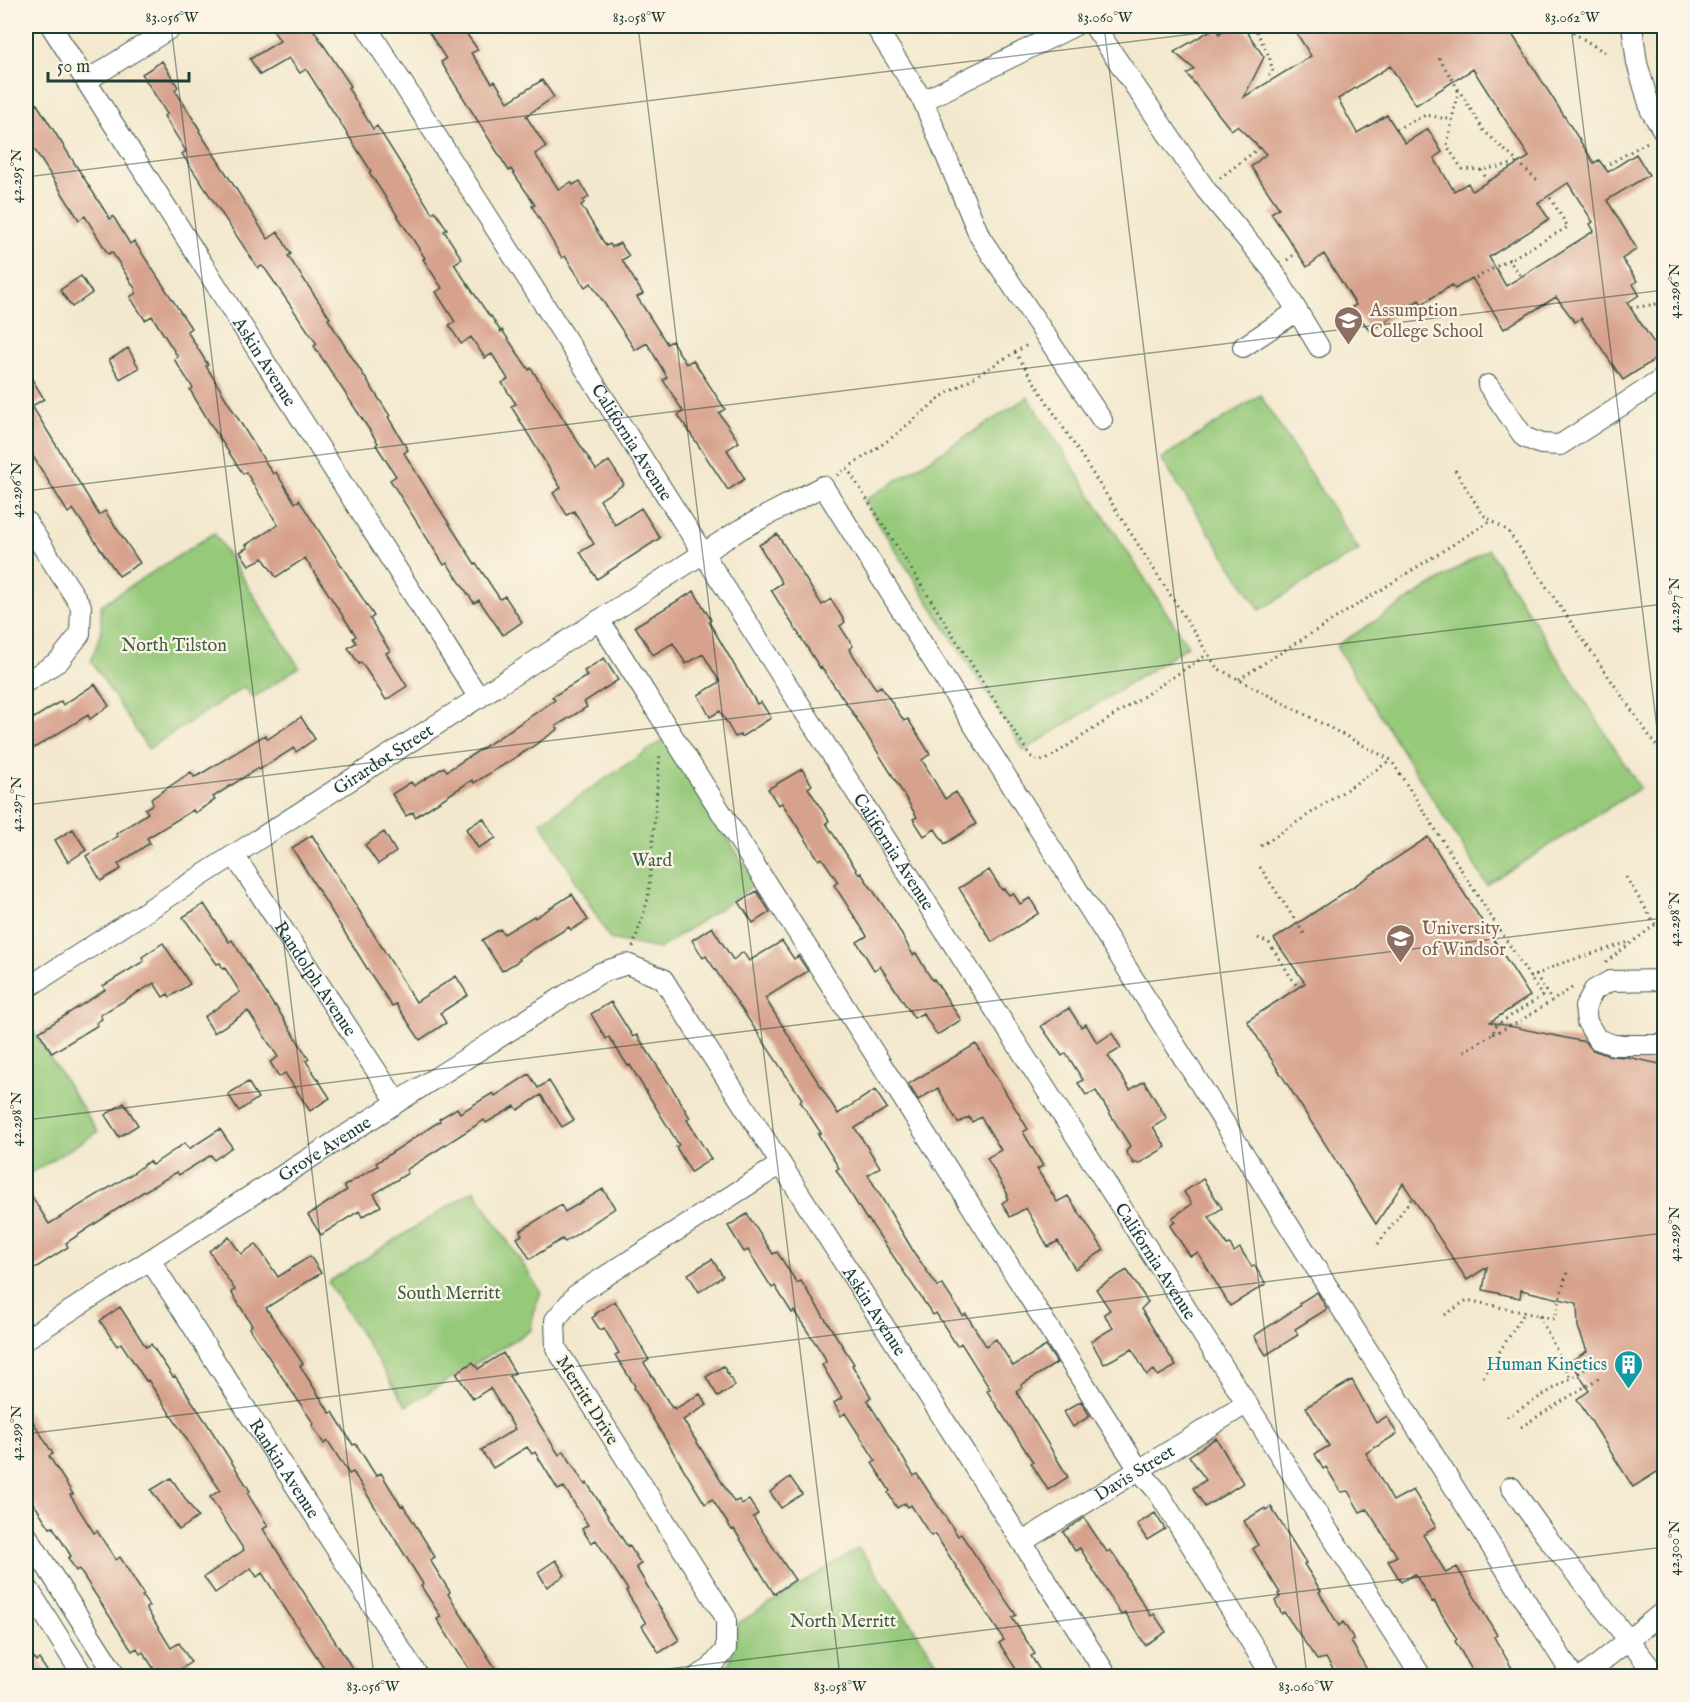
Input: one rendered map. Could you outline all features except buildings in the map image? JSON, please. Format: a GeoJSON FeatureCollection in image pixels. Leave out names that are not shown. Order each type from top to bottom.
{"type":"FeatureCollection","features":[{"type":"Feature","properties":{"kind":"street","name":"Askin Avenue"},"geometry":{"type":"LineString","coordinates":[[51,26],[479,698]]}},
{"type":"Feature","properties":{"kind":"street"},"geometry":{"type":"LineString","coordinates":[[86,81],[174,26]]}},
{"type":"Feature","properties":{"kind":"street","name":"California Avenue"},"geometry":{"type":"LineString","coordinates":[[366,26],[1420,1677]]}},
{"type":"Feature","properties":{"kind":"street"},"geometry":{"type":"LineString","coordinates":[[874,26],[923,101],[980,237],[1102,420]]}},
{"type":"Feature","properties":{"kind":"street"},"geometry":{"type":"LineString","coordinates":[[923,101],[1074,26]]}},
{"type":"Feature","properties":{"kind":"street"},"geometry":{"type":"LineString","coordinates":[[1094,26],[1206,190],[1274,271],[1319,347]]}},
{"type":"Feature","properties":{"kind":"street"},"geometry":{"type":"LineString","coordinates":[[1632,26],[1637,63],[1660,134]]}},
{"type":"Feature","properties":{"kind":"street"},"geometry":{"type":"LineString","coordinates":[[1243,347],[1297,311]]}},
{"type":"Feature","properties":{"kind":"street"},"geometry":{"type":"LineString","coordinates":[[1488,385],[1524,437],[1541,444],[1560,445],[1665,378]]}},
{"type":"Feature","properties":{"kind":"street"},"geometry":{"type":"LineString","coordinates":[[823,486],[1573,1677]]}},
{"type":"Feature","properties":{"kind":"street","name":"Girardot Street"},"geometry":{"type":"LineString","coordinates":[[26,987],[741,529],[823,486]]}},
{"type":"Feature","properties":{"kind":"street"},"geometry":{"type":"LineString","coordinates":[[26,520],[81,606],[80,634],[59,661],[26,682]]}},
{"type":"Feature","properties":{"kind":"street"},"geometry":{"type":"LineString","coordinates":[[599,620],[1139,1470],[1158,1492],[1272,1677]]}},
{"type":"Feature","properties":{"kind":"street","name":"Randolph Avenue"},"geometry":{"type":"LineString","coordinates":[[234,855],[397,1102]]}},
{"type":"Feature","properties":{"kind":"street","name":"Askin Avenue"},"geometry":{"type":"LineString","coordinates":[[630,956],[663,980],[1104,1671],[1104,1677]]}},
{"type":"Feature","properties":{"kind":"street","name":"Grove Avenue"},"geometry":{"type":"LineString","coordinates":[[26,1339],[630,956]]}},
{"type":"Feature","properties":{"kind":"street"},"geometry":{"type":"LineString","coordinates":[[1665,980],[1610,981],[1594,990],[1585,1007],[1587,1022],[1598,1039],[1614,1045],[1662,1045],[1665,1043]]}},
{"type":"Feature","properties":{"kind":"street","name":"Merritt Drive"},"geometry":{"type":"LineString","coordinates":[[698,1677],[710,1669],[726,1649],[726,1618],[556,1348],[555,1320],[576,1295],[781,1164]]}},
{"type":"Feature","properties":{"kind":"street","name":"Rankin Avenue"},"geometry":{"type":"LineString","coordinates":[[150,1260],[418,1677]]}},
{"type":"Feature","properties":{"kind":"street","name":"Davis Street"},"geometry":{"type":"LineString","coordinates":[[1022,1542],[1246,1404]]}},
{"type":"Feature","properties":{"kind":"street"},"geometry":{"type":"LineString","coordinates":[[1511,1487],[1546,1536],[1657,1677]]}},
{"type":"Feature","properties":{"kind":"street"},"geometry":{"type":"LineString","coordinates":[[26,1534],[116,1677]]}},
{"type":"Feature","properties":{"kind":"street"},"geometry":{"type":"LineString","coordinates":[[26,1585],[83,1677]]}},
{"type":"Feature","properties":{"kind":"street"},"geometry":{"type":"LineString","coordinates":[[1584,1677],[1665,1611]]}},
{"type":"Feature","properties":{"kind":"path"},"geometry":{"type":"LineString","coordinates":[[1216,26],[1221,32]]}},
{"type":"Feature","properties":{"kind":"path"},"geometry":{"type":"LineString","coordinates":[[1254,26],[1269,57],[1273,72],[1269,75]]}},
{"type":"Feature","properties":{"kind":"path"},"geometry":{"type":"LineString","coordinates":[[1563,26],[1607,54]]}},
{"type":"Feature","properties":{"kind":"path"},"geometry":{"type":"LineString","coordinates":[[1439,58],[1484,131],[1537,180]]}},
{"type":"Feature","properties":{"kind":"path"},"geometry":{"type":"LineString","coordinates":[[1458,90],[1447,146],[1462,170],[1481,170],[1518,163]]}},
{"type":"Feature","properties":{"kind":"path"},"geometry":{"type":"LineString","coordinates":[[1396,129],[1426,115],[1453,120]]}},
{"type":"Feature","properties":{"kind":"path"},"geometry":{"type":"LineString","coordinates":[[1604,167],[1660,134]]}},
{"type":"Feature","properties":{"kind":"path"},"geometry":{"type":"LineString","coordinates":[[1220,178],[1259,148]]}},
{"type":"Feature","properties":{"kind":"path"},"geometry":{"type":"LineString","coordinates":[[1481,170],[1488,181]]}},
{"type":"Feature","properties":{"kind":"path"},"geometry":{"type":"LineString","coordinates":[[1476,278],[1568,227],[1549,196]]}},
{"type":"Feature","properties":{"kind":"path"},"geometry":{"type":"LineString","coordinates":[[1508,259],[1521,276]]}},
{"type":"Feature","properties":{"kind":"path"},"geometry":{"type":"LineString","coordinates":[[1631,308],[1664,303]]}},
{"type":"Feature","properties":{"kind":"path"},"geometry":{"type":"LineString","coordinates":[[823,486],[890,439],[944,395],[1034,342]]}},
{"type":"Feature","properties":{"kind":"path"},"geometry":{"type":"LineString","coordinates":[[1015,352],[1217,668],[1391,760],[1542,996],[1495,1026],[1493,1034]]}},
{"type":"Feature","properties":{"kind":"path"},"geometry":{"type":"LineString","coordinates":[[847,468],[1030,756],[1038,761],[1046,760],[1054,755],[1208,654]]}},
{"type":"Feature","properties":{"kind":"path"},"geometry":{"type":"LineString","coordinates":[[1455,470],[1483,514],[1508,531],[1664,757]]}},
{"type":"Feature","properties":{"kind":"path"},"geometry":{"type":"LineString","coordinates":[[1239,679],[1492,520]]}},
{"type":"Feature","properties":{"kind":"path"},"geometry":{"type":"LineString","coordinates":[[630,956],[648,899],[663,721]]}},
{"type":"Feature","properties":{"kind":"path"},"geometry":{"type":"LineString","coordinates":[[1261,846],[1391,760]]}},
{"type":"Feature","properties":{"kind":"path"},"geometry":{"type":"LineString","coordinates":[[1260,867],[1305,935]]}},
{"type":"Feature","properties":{"kind":"path"},"geometry":{"type":"LineString","coordinates":[[1626,877],[1655,924]]}},
{"type":"Feature","properties":{"kind":"path"},"geometry":{"type":"LineString","coordinates":[[1530,978],[1559,964],[1634,940],[1665,918]]}},
{"type":"Feature","properties":{"kind":"path"},"geometry":{"type":"LineString","coordinates":[[1258,938],[1269,943],[1298,988]]}},
{"type":"Feature","properties":{"kind":"path"},"geometry":{"type":"LineString","coordinates":[[1536,975],[1552,1001]]}},
{"type":"Feature","properties":{"kind":"path"},"geometry":{"type":"LineString","coordinates":[[1464,1051],[1517,1023],[1576,985]]}},
{"type":"Feature","properties":{"kind":"path"},"geometry":{"type":"LineString","coordinates":[[1378,1244],[1412,1198]]}},
{"type":"Feature","properties":{"kind":"path"},"geometry":{"type":"LineString","coordinates":[[1445,1315],[1467,1300],[1554,1319],[1567,1272]]}},
{"type":"Feature","properties":{"kind":"path"},"geometry":{"type":"LineString","coordinates":[[1483,1377],[1525,1312]]}},
{"type":"Feature","properties":{"kind":"path"},"geometry":{"type":"LineString","coordinates":[[1539,1316],[1571,1378]]}},
{"type":"Feature","properties":{"kind":"path"},"geometry":{"type":"LineString","coordinates":[[1507,1417],[1594,1364]]}},
{"type":"Feature","properties":{"kind":"path"},"geometry":{"type":"LineString","coordinates":[[1521,1427],[1602,1376]]}},
{"type":"Feature","properties":{"kind":"green space"},"geometry":{"type":"Polygon","coordinates":[[[1260,395],[1359,550],[1260,610],[1161,459],[1260,395]]]}},
{"type":"Feature","properties":{"kind":"green space"},"geometry":{"type":"Polygon","coordinates":[[[1028,397],[1188,646],[1024,751],[864,501],[1028,397]]]}},
{"type":"Feature","properties":{"kind":"green space","name":"North Tilston"},"geometry":{"type":"Polygon","coordinates":[[[214,533],[299,667],[253,698],[244,687],[148,749],[91,661],[101,632],[101,605],[214,533]]]}},
{"type":"Feature","properties":{"kind":"green space"},"geometry":{"type":"Polygon","coordinates":[[[1488,549],[1640,788],[1487,885],[1336,646],[1488,549]]]}},
{"type":"Feature","properties":{"kind":"green space","name":"Ward"},"geometry":{"type":"Polygon","coordinates":[[[666,738],[756,884],[659,949],[610,939],[541,822],[666,738]]]}},
{"type":"Feature","properties":{"kind":"green space"},"geometry":{"type":"Polygon","coordinates":[[[26,1020],[98,1132],[26,1176],[26,1020]]]}},
{"type":"Feature","properties":{"kind":"green space","name":"South Merritt"},"geometry":{"type":"Polygon","coordinates":[[[474,1190],[541,1292],[533,1313],[531,1330],[406,1406],[328,1282],[474,1190]]]}},
{"type":"Feature","properties":{"kind":"green space","name":"North Merritt"},"geometry":{"type":"Polygon","coordinates":[[[859,1548],[945,1674],[941,1676],[736,1676],[728,1665],[736,1641],[737,1624],[859,1548]]]}},
{"type":"Feature","properties":{"kind":"place","name":"Assumption College School"},"geometry":{"type":"Point","coordinates":[1349,346]}},
{"type":"Feature","properties":{"kind":"place","name":"University of Windsor"},"geometry":{"type":"Point","coordinates":[1401,964]}},
{"type":"Feature","properties":{"kind":"place","name":"Human Kinetics"},"geometry":{"type":"Point","coordinates":[1628,1390]}}]}
